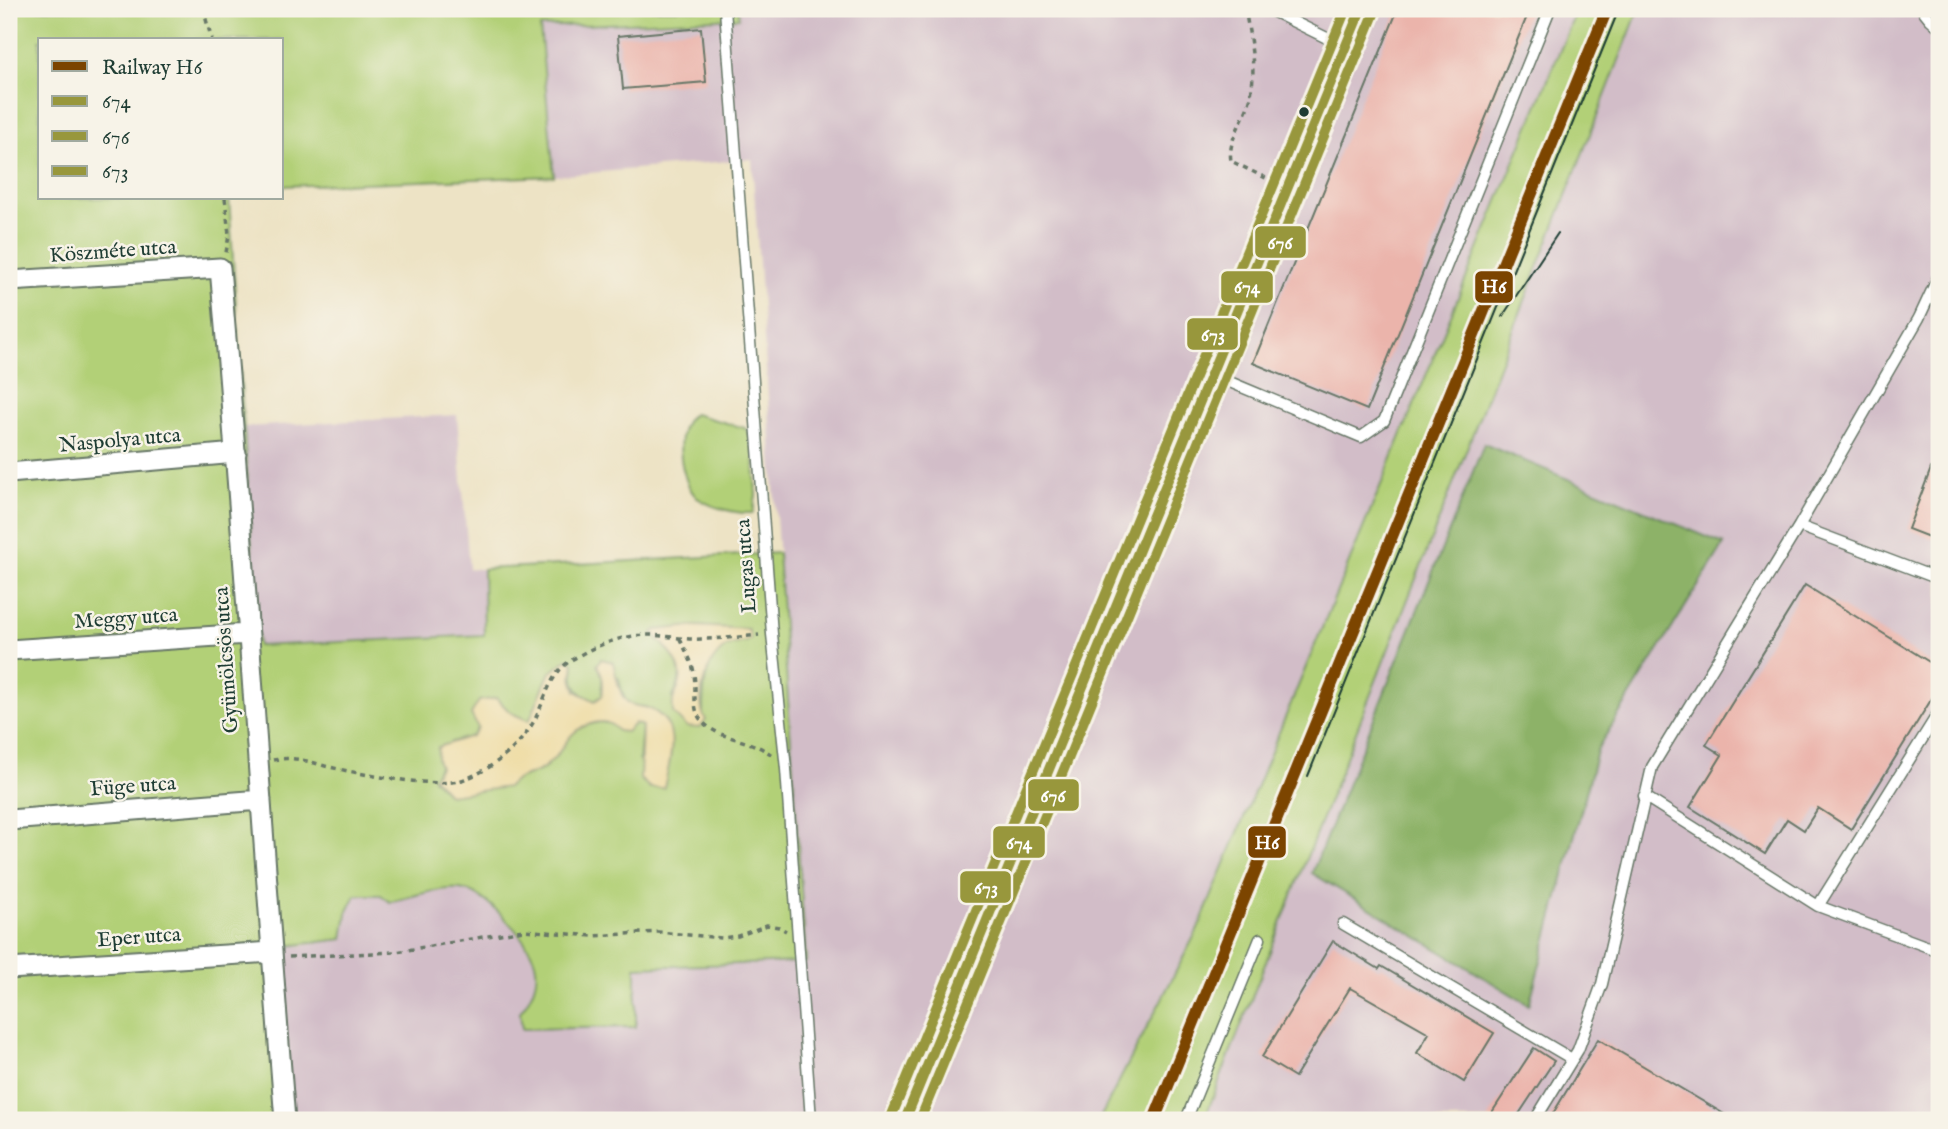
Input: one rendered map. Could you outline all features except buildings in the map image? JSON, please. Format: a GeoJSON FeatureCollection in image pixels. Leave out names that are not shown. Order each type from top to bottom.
{"type":"FeatureCollection","features":[{"type":"Feature","properties":{"kind":"street"},"geometry":{"type":"LineString","coordinates":[[905,1120],[1361,9]]}},
{"type":"Feature","properties":{"kind":"street","name":"Köszméte utca"},"geometry":{"type":"LineString","coordinates":[[9,281],[220,268]]}},
{"type":"Feature","properties":{"kind":"street","name":"Gyümölcsös utca"},"geometry":{"type":"LineString","coordinates":[[220,268],[285,1120]]}},
{"type":"Feature","properties":{"kind":"street","name":"Naspolya utca"},"geometry":{"type":"LineString","coordinates":[[9,473],[236,453]]}},
{"type":"Feature","properties":{"kind":"street","name":"Meggy utca"},"geometry":{"type":"LineString","coordinates":[[9,650],[247,634]]}},
{"type":"Feature","properties":{"kind":"street","name":"Füge utca"},"geometry":{"type":"LineString","coordinates":[[9,820],[261,800]]}},
{"type":"Feature","properties":{"kind":"street","name":"Eper utca"},"geometry":{"type":"LineString","coordinates":[[9,969],[272,954]]}},
{"type":"Feature","properties":{"kind":"lane","name":"Lugas utca"},"geometry":{"type":"LineString","coordinates":[[725,9],[772,634],[786,769],[796,939],[811,1120]]}},
{"type":"Feature","properties":{"kind":"lane"},"geometry":{"type":"LineString","coordinates":[[1268,9],[1345,47]]}},
{"type":"Feature","properties":{"kind":"lane"},"geometry":{"type":"LineString","coordinates":[[1211,374],[1361,437],[1384,421],[1550,9]]}},
{"type":"Feature","properties":{"kind":"lane"},"geometry":{"type":"LineString","coordinates":[[1922,9],[1939,27]]}},
{"type":"Feature","properties":{"kind":"lane"},"geometry":{"type":"LineString","coordinates":[[1535,1120],[1572,1059],[1602,984],[1652,767],[1799,526],[1919,318],[1939,275]]}},
{"type":"Feature","properties":{"kind":"lane"},"geometry":{"type":"LineString","coordinates":[[1799,526],[1939,579]]}},
{"type":"Feature","properties":{"kind":"lane"},"geometry":{"type":"LineString","coordinates":[[1818,906],[1939,712]]}},
{"type":"Feature","properties":{"kind":"lane"},"geometry":{"type":"LineString","coordinates":[[1644,796],[1818,906],[1939,951]]}},
{"type":"Feature","properties":{"kind":"lane"},"geometry":{"type":"LineString","coordinates":[[1343,924],[1572,1059]]}},
{"type":"Feature","properties":{"kind":"lane"},"geometry":{"type":"LineString","coordinates":[[1186,1120],[1259,939]]}},
{"type":"Feature","properties":{"kind":"path"},"geometry":{"type":"LineString","coordinates":[[203,9],[211,38]]}},
{"type":"Feature","properties":{"kind":"path"},"geometry":{"type":"LineString","coordinates":[[1245,9],[1253,55],[1251,97],[1229,149],[1231,161],[1287,188]]}},
{"type":"Feature","properties":{"kind":"path"},"geometry":{"type":"LineString","coordinates":[[220,268],[229,235],[225,200]]}},
{"type":"Feature","properties":{"kind":"path"},"geometry":{"type":"LineString","coordinates":[[258,762],[282,758],[302,759],[366,775],[443,783],[460,781],[484,769],[519,744],[534,721],[553,678],[569,661],[589,650],[633,636],[700,639],[772,634]]}},
{"type":"Feature","properties":{"kind":"path"},"geometry":{"type":"LineString","coordinates":[[680,639],[694,672],[696,714],[706,725],[721,734],[758,746],[786,769]]}},
{"type":"Feature","properties":{"kind":"path"},"geometry":{"type":"LineString","coordinates":[[272,954],[396,952],[523,930],[593,936],[658,932],[722,938],[738,936],[768,925],[779,927],[796,939]]}},
{"type":"Feature","properties":{"kind":"shaded area"},"geometry":{"type":"Polygon","coordinates":[[[738,9],[1577,9],[1198,929],[1099,1120],[290,1120],[278,946],[302,946],[342,939],[347,913],[356,895],[461,889],[488,901],[522,939],[536,964],[533,996],[520,1012],[522,1029],[636,967],[806,962],[752,159],[554,176],[540,27],[739,18],[738,9]]]}},
{"type":"Feature","properties":{"kind":"shaded area"},"geometry":{"type":"Polygon","coordinates":[[[1639,9],[1939,9],[1939,1120],[1204,1120],[1639,9]],[[1484,445],[1598,748],[1724,544],[1484,445]]]}},
{"type":"Feature","properties":{"kind":"shaded area"},"geometry":{"type":"Polygon","coordinates":[[[457,415],[469,569],[483,569],[485,635],[258,646],[243,427],[457,415]]]}},
{"type":"Feature","properties":{"kind":"green space"},"geometry":{"type":"Polygon","coordinates":[[[9,9],[738,9],[739,18],[540,27],[554,176],[284,186],[284,38],[38,38],[38,200],[229,200],[258,646],[484,635],[483,569],[778,553],[806,962],[636,967],[636,1027],[522,1029],[520,1012],[533,989],[535,962],[515,929],[493,907],[470,892],[460,889],[434,891],[390,902],[381,895],[356,895],[347,913],[343,939],[279,947],[290,1120],[9,1120],[9,9]],[[694,626],[653,633],[677,663],[679,679],[672,698],[703,714],[706,678],[714,657],[732,644],[746,642],[748,630],[694,626]],[[574,664],[537,706],[529,721],[511,713],[496,698],[472,736],[451,742],[433,778],[449,795],[514,781],[544,769],[566,740],[580,727],[600,722],[612,724],[618,731],[630,728],[635,723],[642,726],[639,761],[646,707],[633,705],[626,700],[619,678],[602,673],[602,696],[595,701],[579,691],[574,677],[574,664]]]}},
{"type":"Feature","properties":{"kind":"green space"},"geometry":{"type":"Polygon","coordinates":[[[1577,9],[1639,9],[1204,1120],[1099,1120],[1198,929],[1577,9]]]}},
{"type":"Feature","properties":{"kind":"green space"},"geometry":{"type":"Polygon","coordinates":[[[694,414],[745,428],[753,439],[756,495],[753,513],[718,508],[699,499],[692,492],[683,469],[680,442],[687,420],[694,414]]]}},
{"type":"Feature","properties":{"kind":"green space"},"geometry":{"type":"Polygon","coordinates":[[[1484,444],[1724,544],[1598,748],[1529,1005],[1312,873],[1484,444]]]}},
{"type":"Feature","properties":{"kind":"sand"},"geometry":{"type":"Polygon","coordinates":[[[694,626],[748,629],[751,639],[728,646],[712,662],[702,692],[701,702],[706,720],[700,728],[687,727],[673,713],[674,698],[680,681],[679,668],[672,655],[653,633],[656,630],[694,626]]]}},
{"type":"Feature","properties":{"kind":"sand"},"geometry":{"type":"Polygon","coordinates":[[[567,659],[574,663],[572,678],[576,691],[595,701],[602,696],[603,688],[597,665],[601,659],[613,662],[620,691],[627,701],[632,705],[648,708],[667,723],[672,743],[664,788],[650,788],[640,779],[642,726],[635,723],[626,732],[601,722],[584,726],[571,736],[546,766],[508,787],[449,795],[433,777],[440,767],[437,759],[438,747],[472,736],[478,728],[471,714],[479,701],[496,698],[511,713],[529,721],[549,674],[567,659]]]}},
{"type":"Feature","properties":{"kind":"tram line"},"geometry":{"type":"LineString","coordinates":[[1308,776],[1619,9]]}},
{"type":"Feature","properties":{"kind":"tram line"},"geometry":{"type":"LineString","coordinates":[[1502,317],[1558,233]]}},
{"type":"Feature","properties":{"kind":"rail line","name":"H6"},"geometry":{"type":"LineString","coordinates":[[1154,1120],[1607,9]]}},
{"type":"Feature","properties":{"kind":"transit line","name":"673"},"geometry":{"type":"LineString","coordinates":[[892,1115],[1346,9]]}},
{"type":"Feature","properties":{"kind":"transit line","name":"674"},"geometry":{"type":"LineString","coordinates":[[905,1120],[1361,9]]}},
{"type":"Feature","properties":{"kind":"transit line","name":"676"},"geometry":{"type":"LineString","coordinates":[[920,1120],[1374,14]]}}]}
